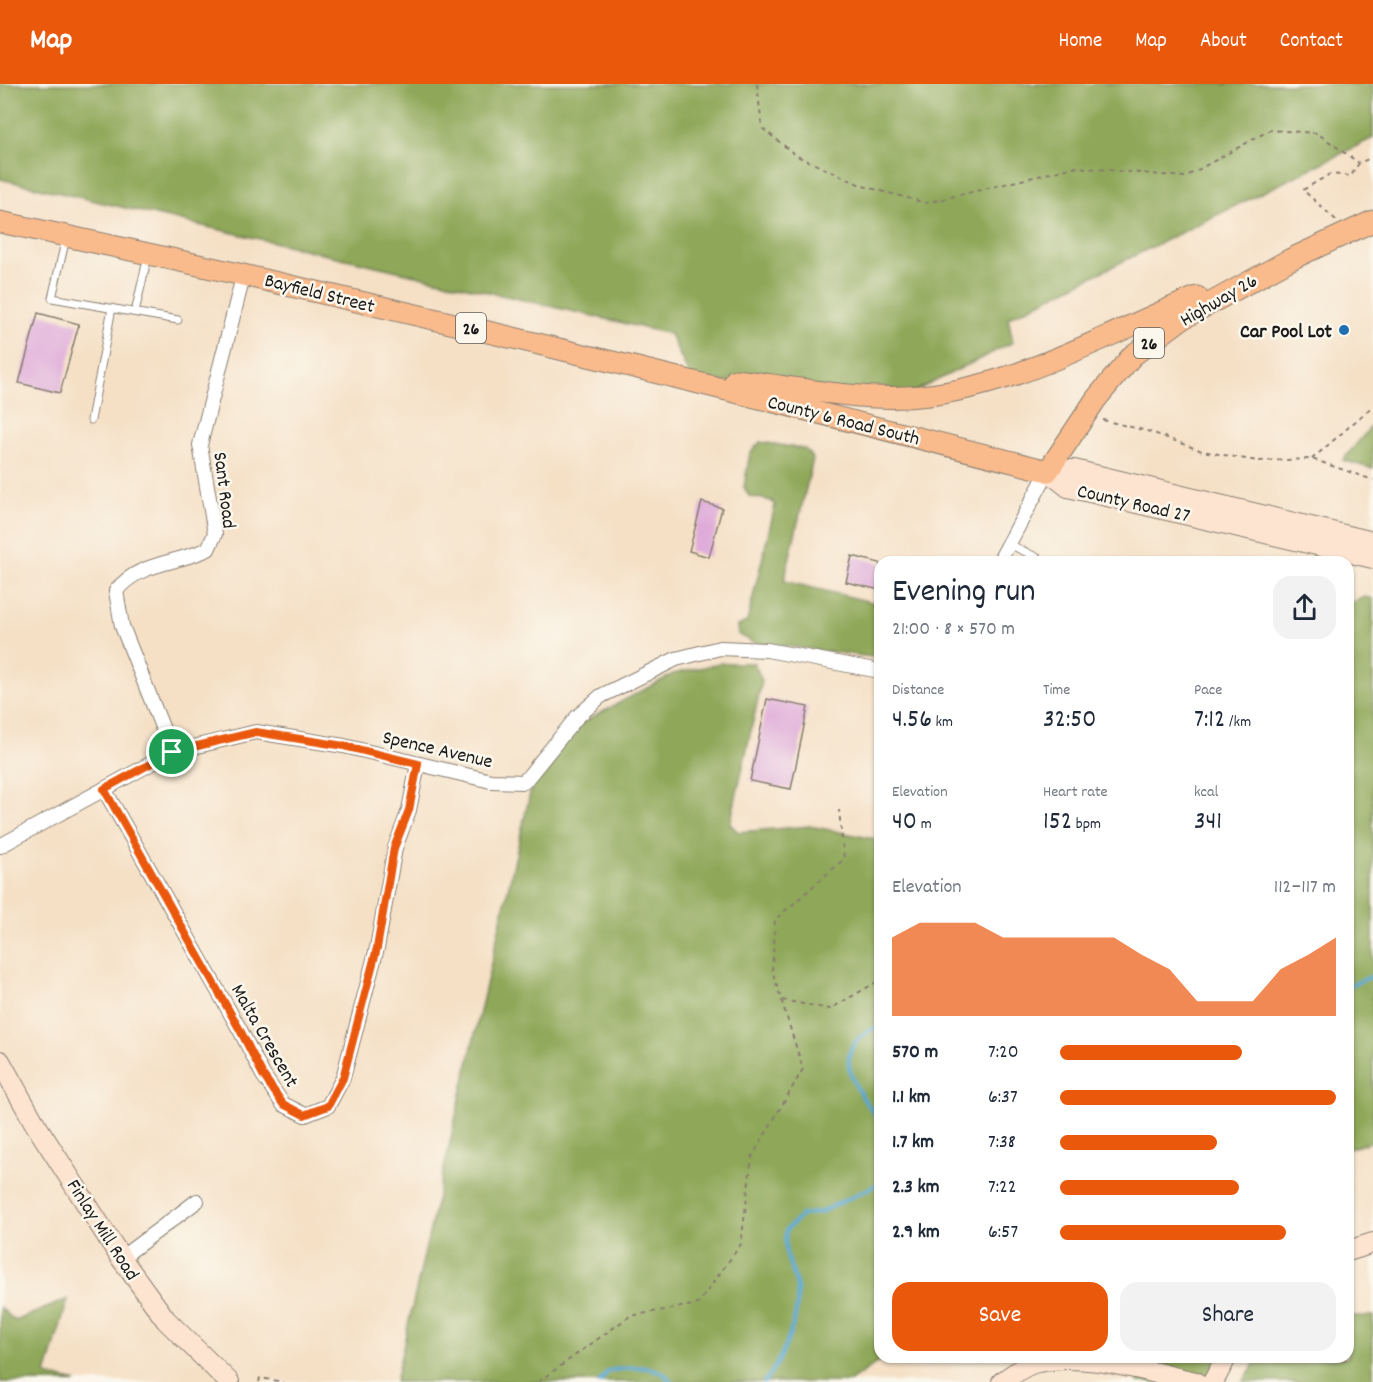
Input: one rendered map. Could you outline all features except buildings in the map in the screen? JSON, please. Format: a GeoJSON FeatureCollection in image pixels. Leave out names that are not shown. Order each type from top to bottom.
{"type":"FeatureCollection","features":[{"type":"Feature","properties":{"kind":"main road","name":"Highway 26"},"geometry":{"type":"LineString","coordinates":[[1048,471],[1087,412],[1132,356],[1180,320],[1289,260],[1373,220]]}},
{"type":"Feature","properties":{"kind":"main road","name":"Bayfield Street"},"geometry":{"type":"LineString","coordinates":[[0,222],[244,273],[639,368]]}},
{"type":"Feature","properties":{"kind":"main road"},"geometry":{"type":"LineString","coordinates":[[639,368],[905,398],[957,391],[1010,376],[1289,260]]}},
{"type":"Feature","properties":{"kind":"main road","name":"County 6 Road South"},"geometry":{"type":"LineString","coordinates":[[639,368],[1048,471]]}},
{"type":"Feature","properties":{"kind":"main road","name":"County Road 27"},"geometry":{"type":"LineString","coordinates":[[1048,471],[1074,470],[1373,542]]}},
{"type":"Feature","properties":{"kind":"main road","name":"County Road 27"},"geometry":{"type":"LineString","coordinates":[[1048,471],[1068,487],[1373,558]]}},
{"type":"Feature","properties":{"kind":"main road","name":"Finlay Mill Road"},"geometry":{"type":"LineString","coordinates":[[0,1061],[34,1122],[121,1258],[166,1320],[229,1382]]}},
{"type":"Feature","properties":{"kind":"main road"},"geometry":{"type":"LineString","coordinates":[[1354,1249],[1373,1243]]}},
{"type":"Feature","properties":{"kind":"main road"},"geometry":{"type":"LineString","coordinates":[[1002,1382],[1032,1364],[1038,1363]]}},
{"type":"Feature","properties":{"kind":"main road"},"geometry":{"type":"LineString","coordinates":[[1102,1363],[1196,1382]]}},
{"type":"Feature","properties":{"kind":"main road"},"geometry":{"type":"LineString","coordinates":[[1213,1382],[1223,1363]]}},
{"type":"Feature","properties":{"kind":"street","name":"Sant Road"},"geometry":{"type":"LineString","coordinates":[[172,752],[122,626],[116,591],[137,571],[208,549],[215,534],[200,445],[244,273]]}},
{"type":"Feature","properties":{"kind":"street"},"geometry":{"type":"LineString","coordinates":[[1002,556],[1048,471]]}},
{"type":"Feature","properties":{"kind":"street","name":"Spence Avenue"},"geometry":{"type":"LineString","coordinates":[[0,846],[172,752],[256,732],[344,746],[491,781],[524,782],[577,717],[602,696],[676,658],[720,648],[767,650],[874,670]]}},
{"type":"Feature","properties":{"kind":"street","name":"Malta Crescent"},"geometry":{"type":"LineString","coordinates":[[104,789],[263,1075],[283,1104],[304,1115],[328,1106],[343,1078],[377,948],[394,848],[409,810],[418,764]]}},
{"type":"Feature","properties":{"kind":"street"},"geometry":{"type":"LineString","coordinates":[[121,1258],[197,1201]]}},
{"type":"Feature","properties":{"kind":"lane"},"geometry":{"type":"LineString","coordinates":[[66,236],[52,298],[178,320]]}},
{"type":"Feature","properties":{"kind":"lane"},"geometry":{"type":"LineString","coordinates":[[135,312],[149,254]]}},
{"type":"Feature","properties":{"kind":"lane"},"geometry":{"type":"LineString","coordinates":[[91,420],[112,308]]}},
{"type":"Feature","properties":{"kind":"lane"},"geometry":{"type":"LineString","coordinates":[[1009,544],[1034,556]]}},
{"type":"Feature","properties":{"kind":"path"},"geometry":{"type":"LineString","coordinates":[[757,84],[762,128],[797,156],[863,186],[926,203],[1075,167],[1185,177],[1270,130],[1317,133],[1359,163]]}},
{"type":"Feature","properties":{"kind":"path"},"geometry":{"type":"LineString","coordinates":[[1350,232],[1303,190],[1330,174],[1351,176],[1359,163],[1373,157]]}},
{"type":"Feature","properties":{"kind":"path"},"geometry":{"type":"LineString","coordinates":[[1312,459],[1373,406]]}},
{"type":"Feature","properties":{"kind":"path"},"geometry":{"type":"LineString","coordinates":[[1087,412],[1104,421],[1150,432],[1203,451],[1257,461],[1312,459],[1373,480]]}},
{"type":"Feature","properties":{"kind":"path"},"geometry":{"type":"LineString","coordinates":[[537,1382],[630,1316],[698,1304],[741,1244],[752,1157],[803,1069],[772,970],[775,920],[844,858],[840,810]]}},
{"type":"Feature","properties":{"kind":"path"},"geometry":{"type":"LineString","coordinates":[[782,1000],[830,1009],[874,983]]}},
{"type":"Feature","properties":{"kind":"path"},"geometry":{"type":"LineString","coordinates":[[259,1382],[260,1378],[284,1382]]}},
{"type":"Feature","properties":{"kind":"green space"},"geometry":{"type":"Polygon","coordinates":[[[0,84],[1373,84],[1373,138],[1008,318],[1013,342],[888,405],[690,377],[670,334],[0,179],[0,84]]]}},
{"type":"Feature","properties":{"kind":"green space"},"geometry":{"type":"Polygon","coordinates":[[[1373,424],[1373,469],[1343,460],[1373,424]]]}},
{"type":"Feature","properties":{"kind":"green space"},"geometry":{"type":"Polygon","coordinates":[[[760,442],[805,449],[813,459],[784,581],[874,603],[874,657],[752,642],[738,634],[737,626],[747,622],[775,506],[772,501],[749,496],[744,487],[750,453],[760,442]]]}},
{"type":"Feature","properties":{"kind":"green space"},"geometry":{"type":"Polygon","coordinates":[[[1365,597],[1373,599],[1373,1141],[1354,1147],[1354,602],[1365,597]]]}},
{"type":"Feature","properties":{"kind":"green space"},"geometry":{"type":"Polygon","coordinates":[[[721,663],[754,663],[762,681],[730,824],[738,832],[810,826],[874,839],[874,1363],[877,1363],[849,1382],[395,1382],[534,776],[578,725],[673,674],[721,663]]]}},
{"type":"Feature","properties":{"kind":"green space"},"geometry":{"type":"Polygon","coordinates":[[[68,1299],[46,1375],[77,1382],[0,1382],[0,1307],[15,1321],[68,1299]]]}},
{"type":"Feature","properties":{"kind":"green space"},"geometry":{"type":"Polygon","coordinates":[[[1354,1316],[1373,1316],[1373,1382],[1243,1382],[1255,1363],[1354,1363],[1354,1316]]]}},
{"type":"Feature","properties":{"kind":"green space"},"geometry":{"type":"Polygon","coordinates":[[[1140,1363],[1226,1363],[1213,1382],[1138,1382],[1140,1363]]]}},
{"type":"Feature","properties":{"kind":"waterway"},"geometry":{"type":"LineString","coordinates":[[1354,984],[1373,976]]}},
{"type":"Feature","properties":{"kind":"waterway"},"geometry":{"type":"LineString","coordinates":[[874,1029],[863,1035],[853,1046],[849,1057],[854,1083],[874,1113]]}},
{"type":"Feature","properties":{"kind":"waterway"},"geometry":{"type":"LineString","coordinates":[[764,1382],[778,1362],[794,1321],[797,1294],[796,1283],[786,1252],[786,1230],[802,1215],[821,1212],[874,1186]]}},
{"type":"Feature","properties":{"kind":"waterway"},"geometry":{"type":"LineString","coordinates":[[600,1382],[608,1371],[634,1367],[659,1371],[672,1382]]}},
{"type":"Feature","properties":{"kind":"place","name":"Car Pool Lot"},"geometry":{"type":"Point","coordinates":[1344,330]}},
{"type":"Feature","properties":{"kind":"route"},"geometry":{"type":"LineString","coordinates":[[256,732],[344,746],[418,764],[409,810],[394,848],[377,948],[343,1078],[328,1106],[304,1115],[283,1104],[263,1075],[104,789],[172,752],[256,732]]}}]}
